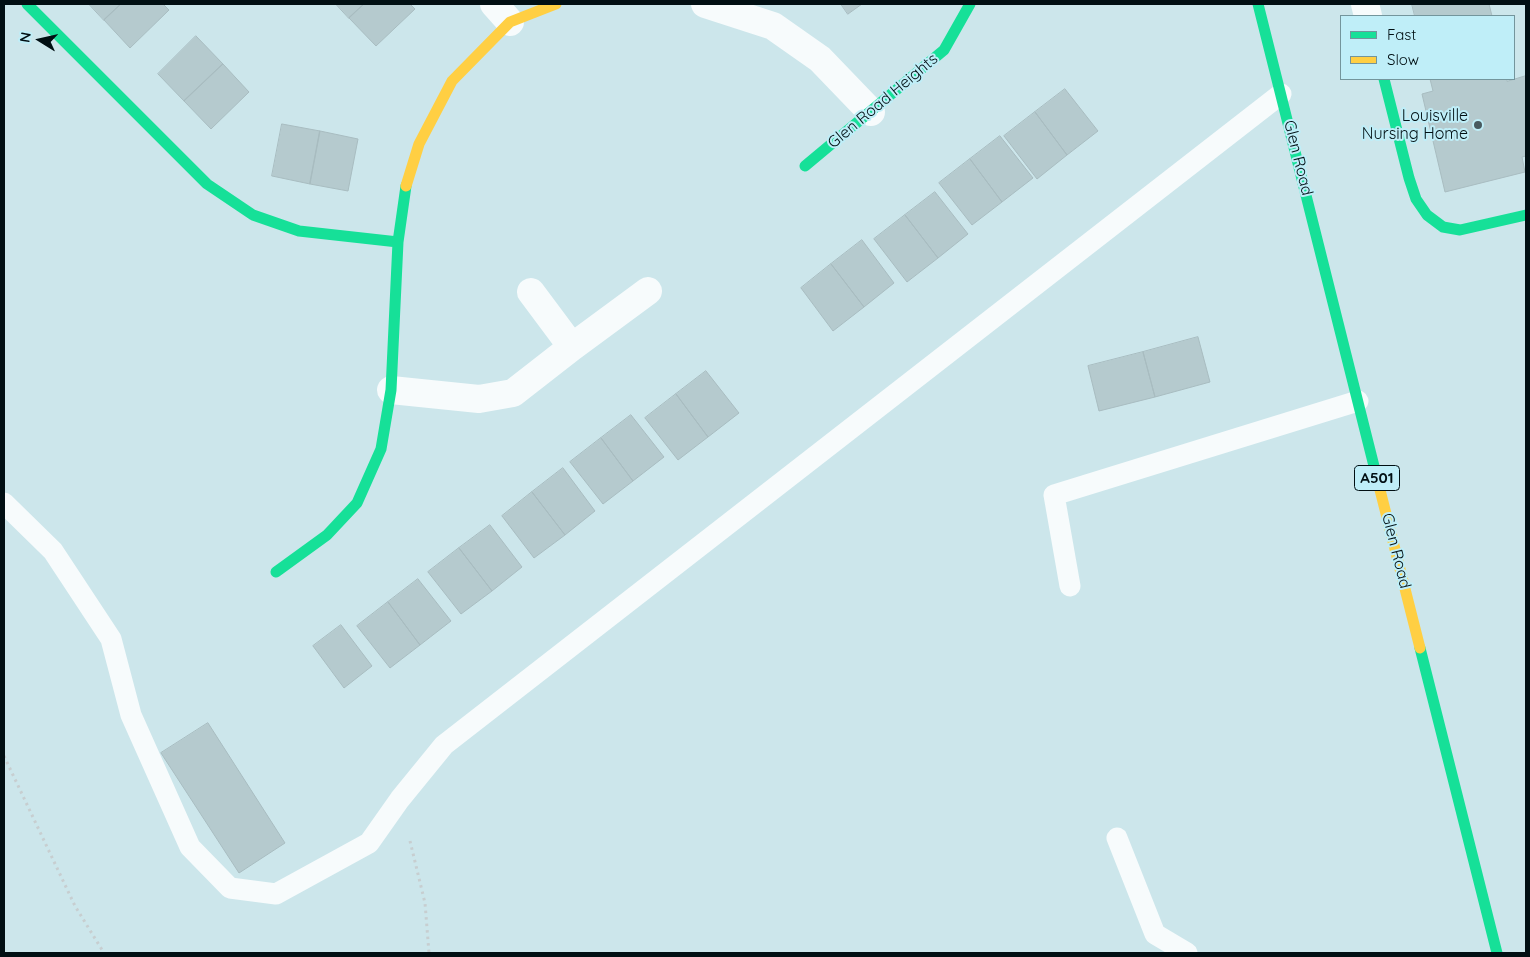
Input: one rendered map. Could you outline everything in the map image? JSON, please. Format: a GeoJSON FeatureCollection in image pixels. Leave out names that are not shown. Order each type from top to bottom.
{"type":"FeatureCollection","features":[{"type":"Feature","properties":{"kind":"street"},"geometry":{"type":"LineString","coordinates":[[27,4],[208,184],[253,215],[298,231],[398,242]]}},
{"type":"Feature","properties":{"kind":"street"},"geometry":{"type":"LineString","coordinates":[[276,572],[327,535],[357,503],[381,450],[391,390],[398,242],[404,193],[419,144],[452,81],[502,13],[556,4]]}},
{"type":"Feature","properties":{"kind":"street"},"geometry":{"type":"LineString","coordinates":[[705,4],[773,26],[820,59],[871,112]]}},
{"type":"Feature","properties":{"kind":"street","name":"Glen Road Heights"},"geometry":{"type":"LineString","coordinates":[[805,166],[944,50],[970,4]]}},
{"type":"Feature","properties":{"kind":"street","name":"Glen Road"},"geometry":{"type":"LineString","coordinates":[[1258,4],[1497,953]]}},
{"type":"Feature","properties":{"kind":"street"},"geometry":{"type":"LineString","coordinates":[[1384,80],[1409,178],[1416,199],[1427,215],[1443,227],[1460,230],[1526,215]]}},
{"type":"Feature","properties":{"kind":"street"},"geometry":{"type":"LineString","coordinates":[[391,390],[479,399],[514,393],[648,291]]}},
{"type":"Feature","properties":{"kind":"street"},"geometry":{"type":"LineString","coordinates":[[531,292],[572,347]]}},
{"type":"Feature","properties":{"kind":"lane"},"geometry":{"type":"LineString","coordinates":[[4,503],[53,551],[111,639],[130,715],[190,847],[230,888],[276,894],[369,843],[400,799],[444,745],[1282,94]]}},
{"type":"Feature","properties":{"kind":"lane"},"geometry":{"type":"LineString","coordinates":[[1070,586],[1054,495],[1358,400]]}},
{"type":"Feature","properties":{"kind":"lane"},"geometry":{"type":"LineString","coordinates":[[1117,838],[1155,934],[1186,953]]}},
{"type":"Feature","properties":{"kind":"path"},"geometry":{"type":"LineString","coordinates":[[4,756],[75,906],[104,953]]}},
{"type":"Feature","properties":{"kind":"path"},"geometry":{"type":"LineString","coordinates":[[400,799],[425,903],[429,953]]}},
{"type":"Feature","properties":{"kind":"building"},"geometry":{"type":"Polygon","coordinates":[[[89,4],[121,4],[104,20],[89,4]]]}},
{"type":"Feature","properties":{"kind":"building"},"geometry":{"type":"Polygon","coordinates":[[[121,4],[163,4],[169,10],[130,48],[104,20],[121,4]]]}},
{"type":"Feature","properties":{"kind":"building"},"geometry":{"type":"Polygon","coordinates":[[[336,4],[364,4],[349,18],[336,4]]]}},
{"type":"Feature","properties":{"kind":"building"},"geometry":{"type":"Polygon","coordinates":[[[364,4],[410,4],[415,9],[376,46],[349,18],[364,4]]]}},
{"type":"Feature","properties":{"kind":"building"},"geometry":{"type":"Polygon","coordinates":[[[841,4],[862,4],[848,14],[841,4]]]}},
{"type":"Feature","properties":{"kind":"building"},"geometry":{"type":"Polygon","coordinates":[[[1412,4],[1489,4],[1492,15],[1415,15],[1412,4]]]}},
{"type":"Feature","properties":{"kind":"building"},"geometry":{"type":"Polygon","coordinates":[[[196,36],[223,64],[184,101],[158,74],[196,36]]]}},
{"type":"Feature","properties":{"kind":"building"},"geometry":{"type":"Polygon","coordinates":[[[223,64],[249,92],[211,129],[184,101],[223,64]]]}},
{"type":"Feature","properties":{"kind":"building","name":"Louisville Nursing Home"},"geometry":{"type":"Polygon","coordinates":[[[1526,76],[1526,156],[1522,157],[1525,172],[1445,192],[1422,94],[1433,91],[1430,80],[1507,81],[1526,76]]]}},
{"type":"Feature","properties":{"kind":"building"},"geometry":{"type":"Polygon","coordinates":[[[1065,89],[1098,131],[1067,155],[1035,112],[1065,89]]]}},
{"type":"Feature","properties":{"kind":"building"},"geometry":{"type":"Polygon","coordinates":[[[1035,112],[1067,155],[1037,179],[1004,136],[1035,112]]]}},
{"type":"Feature","properties":{"kind":"building"},"geometry":{"type":"Polygon","coordinates":[[[282,124],[320,131],[310,184],[272,176],[282,124]]]}},
{"type":"Feature","properties":{"kind":"building"},"geometry":{"type":"Polygon","coordinates":[[[320,131],[358,139],[348,191],[310,184],[320,131]]]}},
{"type":"Feature","properties":{"kind":"building"},"geometry":{"type":"Polygon","coordinates":[[[1000,136],[1033,178],[1002,202],[970,159],[1000,136]]]}},
{"type":"Feature","properties":{"kind":"building"},"geometry":{"type":"Polygon","coordinates":[[[970,159],[1002,202],[972,225],[939,183],[970,159]]]}},
{"type":"Feature","properties":{"kind":"building"},"geometry":{"type":"Polygon","coordinates":[[[935,192],[968,234],[938,258],[905,215],[935,192]]]}},
{"type":"Feature","properties":{"kind":"building"},"geometry":{"type":"Polygon","coordinates":[[[905,215],[938,258],[907,282],[874,239],[905,215]]]}},
{"type":"Feature","properties":{"kind":"building"},"geometry":{"type":"Polygon","coordinates":[[[862,240],[894,283],[864,307],[831,264],[862,240]]]}},
{"type":"Feature","properties":{"kind":"building"},"geometry":{"type":"Polygon","coordinates":[[[831,264],[864,307],[833,331],[801,288],[831,264]]]}},
{"type":"Feature","properties":{"kind":"building"},"geometry":{"type":"Polygon","coordinates":[[[1198,337],[1210,382],[1155,397],[1143,352],[1198,337]]]}},
{"type":"Feature","properties":{"kind":"building"},"geometry":{"type":"Polygon","coordinates":[[[1143,352],[1155,397],[1099,411],[1088,366],[1143,352]]]}},
{"type":"Feature","properties":{"kind":"building"},"geometry":{"type":"Polygon","coordinates":[[[706,371],[739,413],[708,437],[676,394],[706,371]]]}},
{"type":"Feature","properties":{"kind":"building"},"geometry":{"type":"Polygon","coordinates":[[[676,394],[708,437],[678,460],[645,418],[676,394]]]}},
{"type":"Feature","properties":{"kind":"building"},"geometry":{"type":"Polygon","coordinates":[[[631,415],[664,457],[633,481],[601,438],[631,415]]]}},
{"type":"Feature","properties":{"kind":"building"},"geometry":{"type":"Polygon","coordinates":[[[601,438],[633,481],[603,504],[570,462],[601,438]]]}},
{"type":"Feature","properties":{"kind":"building"},"geometry":{"type":"Polygon","coordinates":[[[563,468],[595,511],[565,535],[532,492],[563,468]]]}},
{"type":"Feature","properties":{"kind":"building"},"geometry":{"type":"Polygon","coordinates":[[[532,492],[565,535],[534,558],[502,516],[532,492]]]}},
{"type":"Feature","properties":{"kind":"building"},"geometry":{"type":"Polygon","coordinates":[[[490,525],[522,567],[492,591],[459,548],[490,525]]]}},
{"type":"Feature","properties":{"kind":"building"},"geometry":{"type":"Polygon","coordinates":[[[459,548],[492,591],[461,614],[428,572],[459,548]]]}},
{"type":"Feature","properties":{"kind":"building"},"geometry":{"type":"Polygon","coordinates":[[[418,579],[451,621],[420,645],[388,602],[418,579]]]}},
{"type":"Feature","properties":{"kind":"building"},"geometry":{"type":"Polygon","coordinates":[[[388,602],[420,645],[390,668],[357,626],[388,602]]]}},
{"type":"Feature","properties":{"kind":"building"},"geometry":{"type":"Polygon","coordinates":[[[341,625],[372,666],[344,688],[313,646],[341,625]]]}},
{"type":"Feature","properties":{"kind":"building"},"geometry":{"type":"Polygon","coordinates":[[[208,723],[285,843],[239,873],[161,753],[208,723]]]}},
{"type":"Feature","properties":{"kind":"traffic: fast"},"geometry":{"type":"LineString","coordinates":[[27,4],[207,184],[253,215],[299,231],[398,242]]}},
{"type":"Feature","properties":{"kind":"traffic: fast"},"geometry":{"type":"LineString","coordinates":[[805,166],[944,50],[970,4]]}},
{"type":"Feature","properties":{"kind":"traffic: fast"},"geometry":{"type":"LineString","coordinates":[[1258,4],[1379,486]]}},
{"type":"Feature","properties":{"kind":"traffic: fast"},"geometry":{"type":"LineString","coordinates":[[1384,80],[1409,178],[1416,199],[1427,215],[1443,227],[1460,230],[1526,215]]}},
{"type":"Feature","properties":{"kind":"traffic: fast"},"geometry":{"type":"LineString","coordinates":[[276,572],[327,535],[357,503],[381,449],[391,390],[398,242],[406,186]]}},
{"type":"Feature","properties":{"kind":"traffic: fast"},"geometry":{"type":"LineString","coordinates":[[1420,648],[1497,953]]}},
{"type":"Feature","properties":{"kind":"traffic: slow"},"geometry":{"type":"LineString","coordinates":[[406,186],[419,144],[452,81],[510,22],[556,4]]}},
{"type":"Feature","properties":{"kind":"traffic: slow"},"geometry":{"type":"LineString","coordinates":[[1379,486],[1420,648]]}},
{"type":"Feature","properties":{"kind":"place","name":"Louisville Nursing Home"},"geometry":{"type":"Point","coordinates":[1478,125]}}]}
